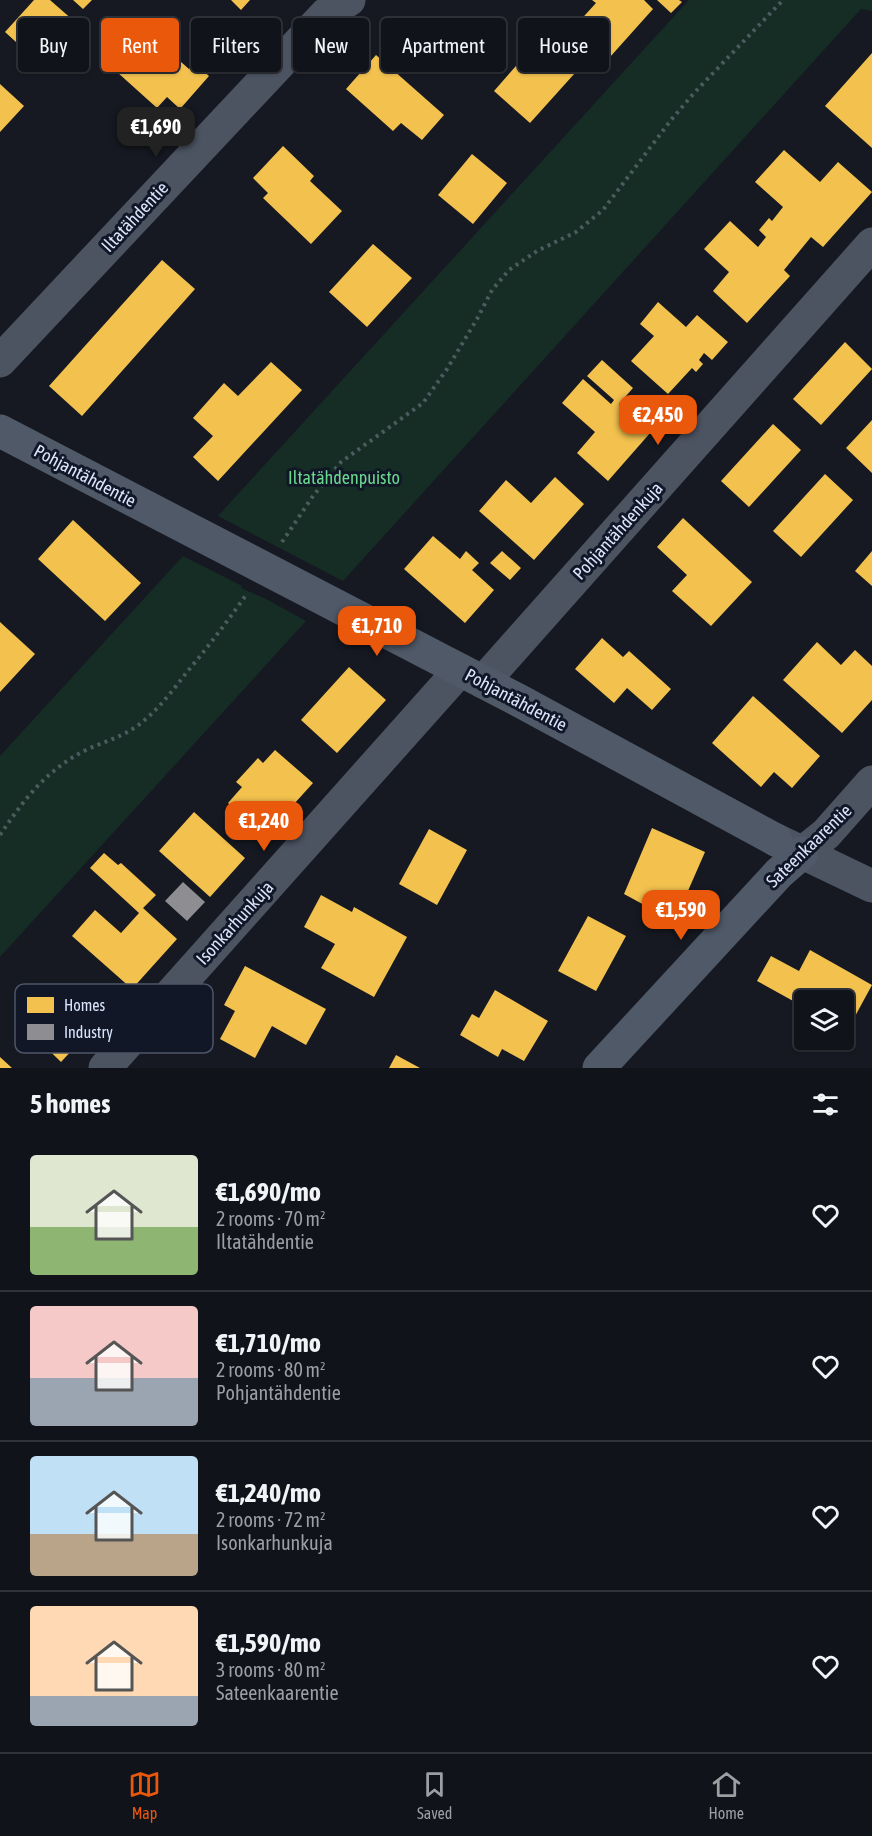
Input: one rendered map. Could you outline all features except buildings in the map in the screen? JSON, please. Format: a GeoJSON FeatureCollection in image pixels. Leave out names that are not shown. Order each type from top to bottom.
{"type":"FeatureCollection","features":[{"type":"Feature","properties":{"kind":"street","name":"Iltatähdentie"},"geometry":{"type":"LineString","coordinates":[[0,361],[326,14],[349,0]]}},
{"type":"Feature","properties":{"kind":"street","name":"Pohjantähdenkuja"},"geometry":{"type":"LineString","coordinates":[[472,676],[872,244]]}},
{"type":"Feature","properties":{"kind":"street","name":"Pohjantähdentie"},"geometry":{"type":"LineString","coordinates":[[0,431],[472,676],[789,846],[872,886]]}},
{"type":"Feature","properties":{"kind":"street","name":"Isonkarhunkuja"},"geometry":{"type":"LineString","coordinates":[[184,984],[472,676]]}},
{"type":"Feature","properties":{"kind":"street","name":"Sateenkaarentie"},"geometry":{"type":"LineString","coordinates":[[599,1068],[771,881],[789,846],[826,834],[872,782]]}},
{"type":"Feature","properties":{"kind":"street","name":"Isonkarhunkuja"},"geometry":{"type":"LineString","coordinates":[[105,1068],[119,1053]]}},
{"type":"Feature","properties":{"kind":"path"},"geometry":{"type":"LineString","coordinates":[[0,835],[22,802],[44,777],[87,750],[116,738],[139,724],[159,707],[220,631],[313,496],[341,462],[423,403],[477,320],[492,290],[509,270],[537,251],[576,232],[603,210],[682,106],[783,0]]}},
{"type":"Feature","properties":{"kind":"green space","name":"Iltatähdenpuisto"},"geometry":{"type":"Polygon","coordinates":[[[689,0],[872,0],[872,11],[861,9],[343,581],[218,516],[689,0]]]}},
{"type":"Feature","properties":{"kind":"green space"},"geometry":{"type":"Polygon","coordinates":[[[183,556],[306,621],[0,957],[0,756],[183,556]]]}}]}
